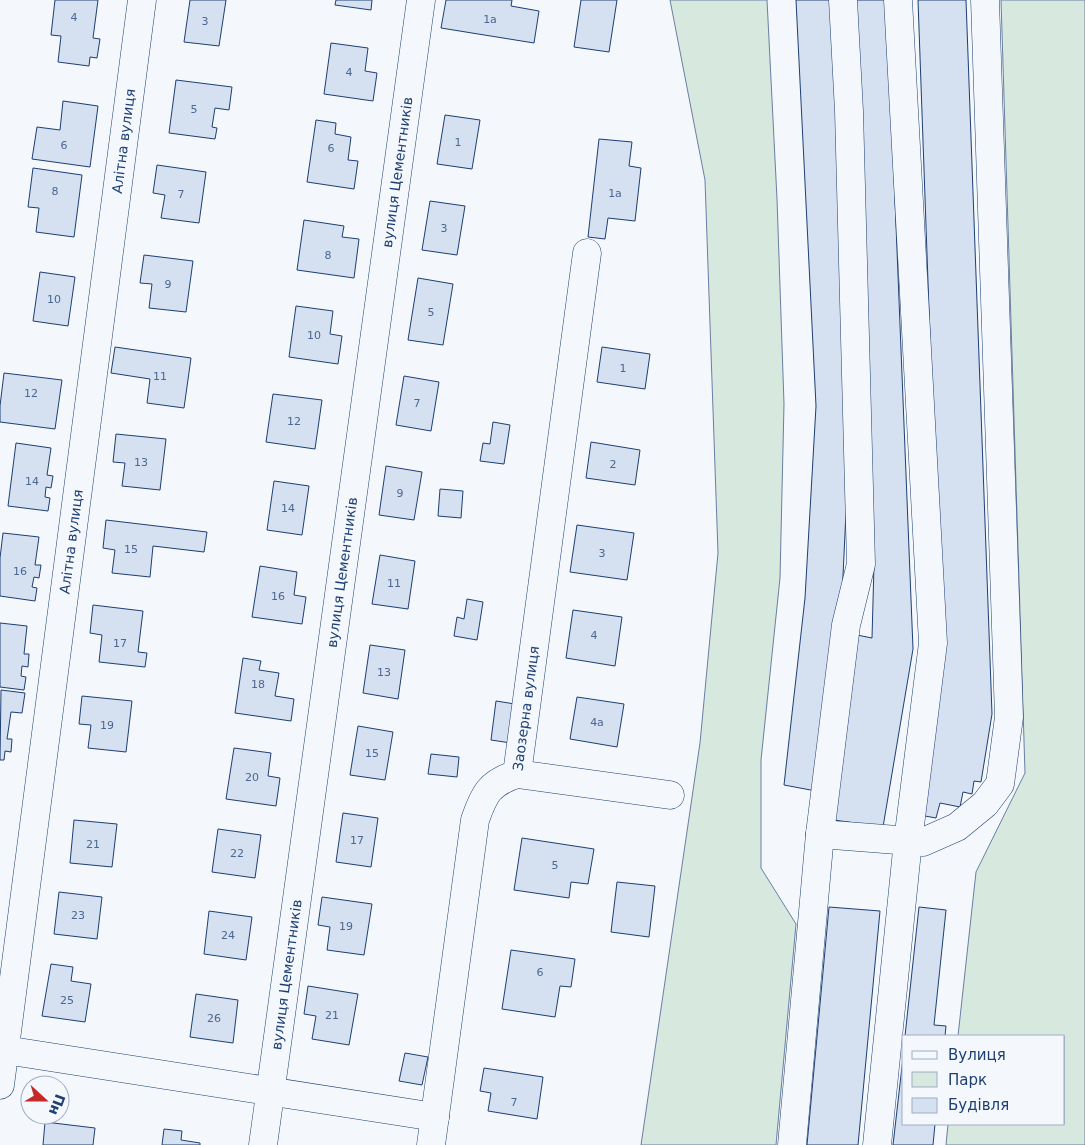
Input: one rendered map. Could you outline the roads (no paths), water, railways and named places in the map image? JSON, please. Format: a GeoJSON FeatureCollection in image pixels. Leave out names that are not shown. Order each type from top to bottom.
{"type":"FeatureCollection","features":[{"type":"Feature","properties":{"kind":"street","name":"Алітна вулиця"},"geometry":{"type":"LineString","coordinates":[[0,1085],[142,0]]}},
{"type":"Feature","properties":{"kind":"street","name":"вулиця Цементників"},"geometry":{"type":"LineString","coordinates":[[263,1145],[421,0]]}},
{"type":"Feature","properties":{"kind":"street"},"geometry":{"type":"LineString","coordinates":[[792,1145],[820,834],[846,626],[861,564],[849,111],[844,0]]}},
{"type":"Feature","properties":{"kind":"street"},"geometry":{"type":"LineString","coordinates":[[877,1145],[908,841],[933,643],[898,0]]}},
{"type":"Feature","properties":{"kind":"street"},"geometry":{"type":"LineString","coordinates":[[820,834],[923,842],[957,827],[985,804],[1000,784],[1009,717],[985,0]]}},
{"type":"Feature","properties":{"kind":"street","name":"Заозерна вулиця"},"geometry":{"type":"LineString","coordinates":[[431,1145],[475,820],[483,797],[494,785],[506,777],[516,774],[587,253]]}},
{"type":"Feature","properties":{"kind":"street"},"geometry":{"type":"LineString","coordinates":[[516,774],[670,794]]}},
{"type":"Feature","properties":{"kind":"street"},"geometry":{"type":"LineString","coordinates":[[5,1050],[435,1117]]}}]}
